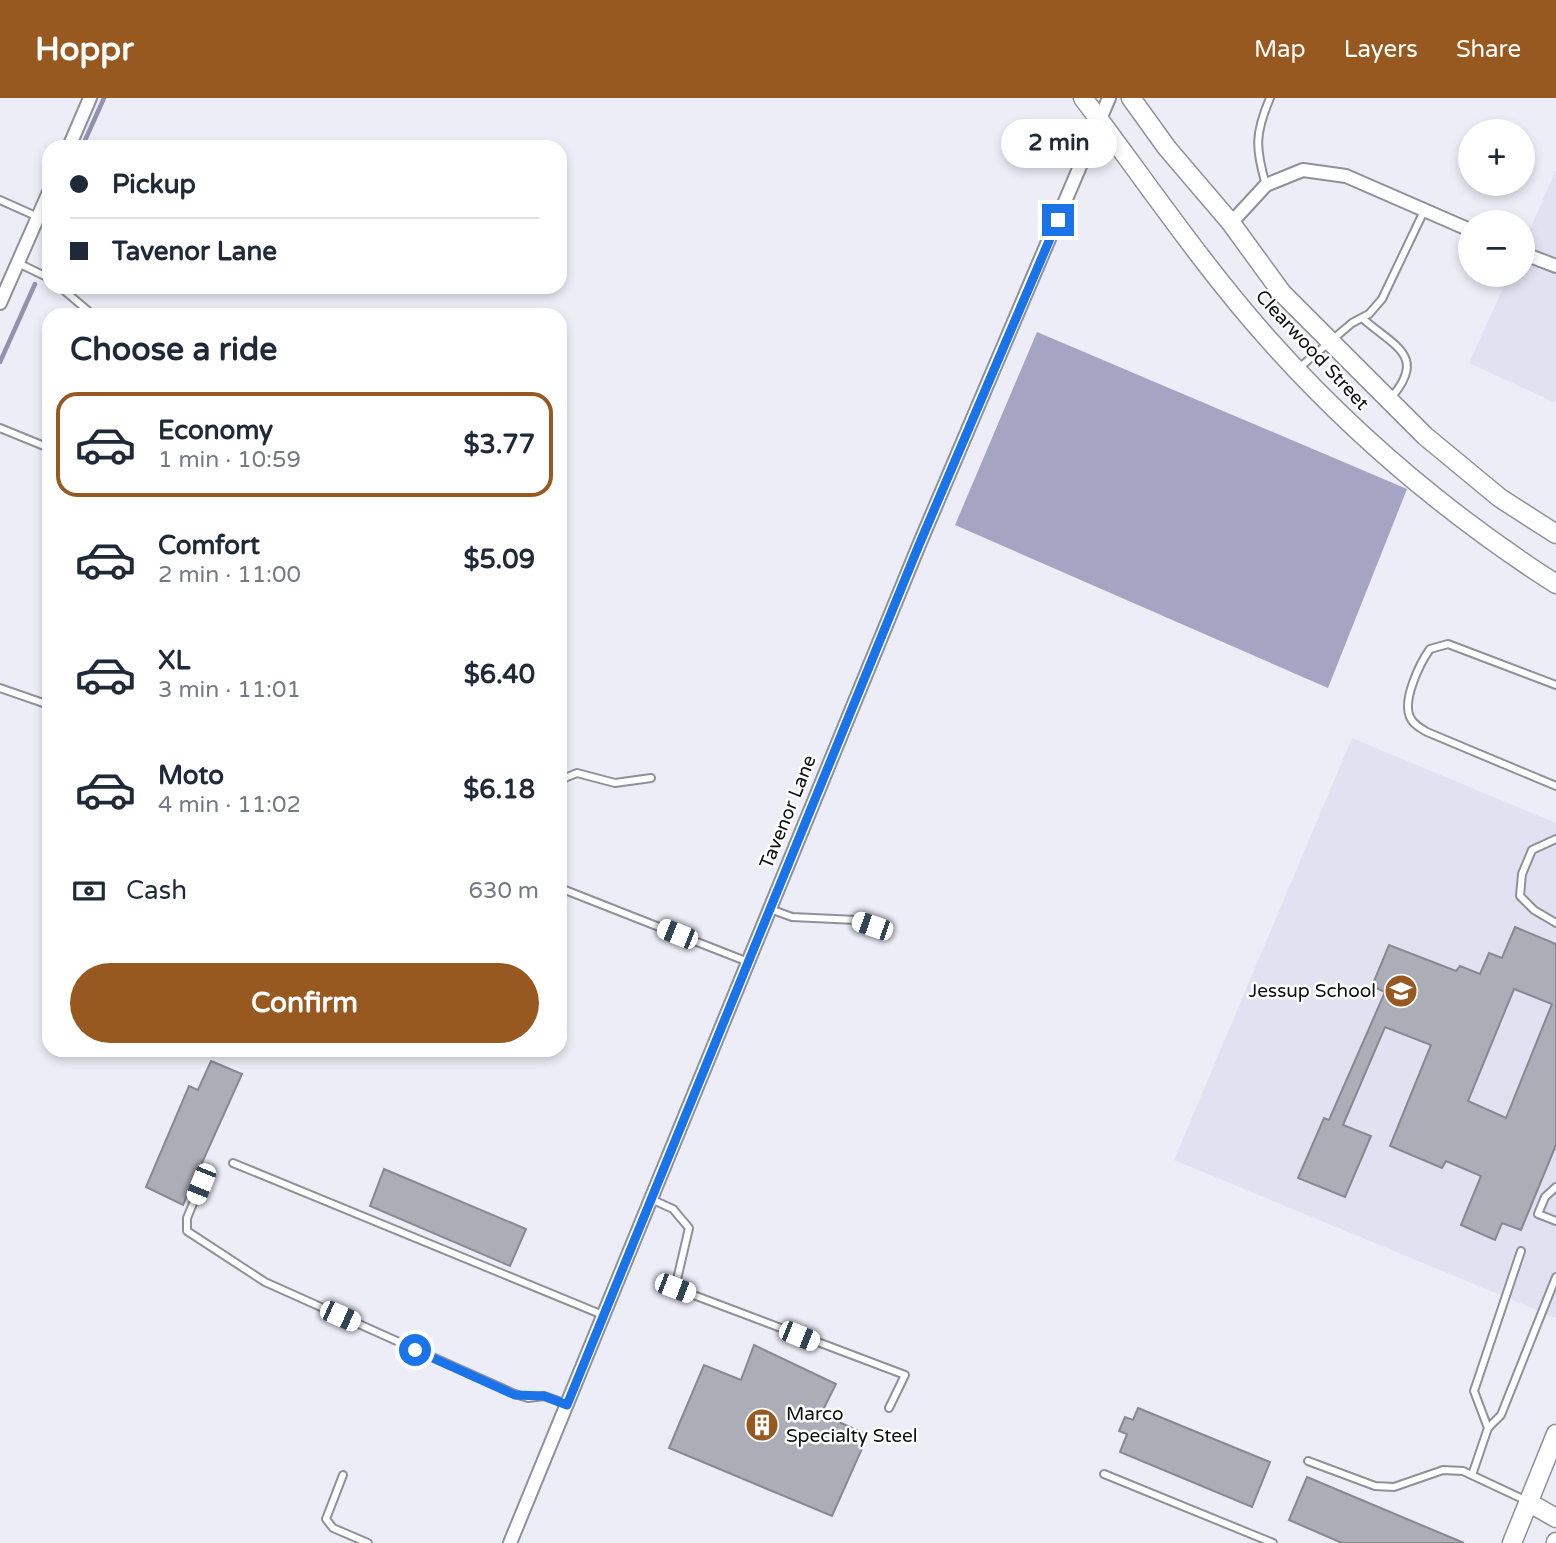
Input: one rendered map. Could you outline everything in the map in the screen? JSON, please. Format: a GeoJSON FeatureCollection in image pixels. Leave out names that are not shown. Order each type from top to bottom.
{"type":"FeatureCollection","features":[{"type":"Feature","properties":{"kind":"main road","name":"Clearwood Street"},"geometry":{"type":"LineString","coordinates":[[1083,98],[1165,211],[1270,342],[1397,468],[1494,543],[1555,582]]}},
{"type":"Feature","properties":{"kind":"main road","name":"Clearwood Street"},"geometry":{"type":"LineString","coordinates":[[1131,98],[1167,148],[1231,223],[1282,293],[1424,436],[1500,498],[1556,534]]}},
{"type":"Feature","properties":{"kind":"main road"},"geometry":{"type":"LineString","coordinates":[[1511,1543],[1556,1434]]}},
{"type":"Feature","properties":{"kind":"main road"},"geometry":{"type":"LineString","coordinates":[[1528,1502],[1556,1518]]}},
{"type":"Feature","properties":{"kind":"street"},"geometry":{"type":"LineString","coordinates":[[72,140],[90,98]]}},
{"type":"Feature","properties":{"kind":"street","name":"Tavenor Lane"},"geometry":{"type":"LineString","coordinates":[[510,1543],[919,545],[1110,98]]}},
{"type":"Feature","properties":{"kind":"street"},"geometry":{"type":"LineString","coordinates":[[1231,223],[1266,185],[1303,170],[1346,176],[1458,225]]}},
{"type":"Feature","properties":{"kind":"street"},"geometry":{"type":"LineString","coordinates":[[0,303],[42,208]]}},
{"type":"Feature","properties":{"kind":"street"},"geometry":{"type":"LineString","coordinates":[[1535,258],[1556,267]]}},
{"type":"Feature","properties":{"kind":"lane"},"geometry":{"type":"LineString","coordinates":[[1266,185],[1256,142],[1259,124],[1270,98]]}},
{"type":"Feature","properties":{"kind":"lane"},"geometry":{"type":"LineString","coordinates":[[0,200],[38,217]]}},
{"type":"Feature","properties":{"kind":"lane"},"geometry":{"type":"LineString","coordinates":[[1298,369],[1382,299],[1424,210]]}},
{"type":"Feature","properties":{"kind":"lane"},"geometry":{"type":"LineString","coordinates":[[18,263],[42,275]]}},
{"type":"Feature","properties":{"kind":"lane"},"geometry":{"type":"LineString","coordinates":[[68,294],[85,308]]}},
{"type":"Feature","properties":{"kind":"lane"},"geometry":{"type":"LineString","coordinates":[[1362,318],[1405,355],[1410,369],[1406,380],[1388,400]]}},
{"type":"Feature","properties":{"kind":"lane"},"geometry":{"type":"LineString","coordinates":[[0,428],[42,445]]}},
{"type":"Feature","properties":{"kind":"lane"},"geometry":{"type":"LineString","coordinates":[[1556,685],[1448,644],[1430,649],[1424,657],[1408,708],[1412,721],[1427,732],[1556,786]]}},
{"type":"Feature","properties":{"kind":"lane"},"geometry":{"type":"LineString","coordinates":[[0,688],[42,703]]}},
{"type":"Feature","properties":{"kind":"lane"},"geometry":{"type":"LineString","coordinates":[[567,777],[577,773],[615,783],[651,778]]}},
{"type":"Feature","properties":{"kind":"lane"},"geometry":{"type":"LineString","coordinates":[[1556,839],[1532,850],[1522,874],[1520,895],[1534,910],[1556,923]]}},
{"type":"Feature","properties":{"kind":"lane"},"geometry":{"type":"LineString","coordinates":[[567,891],[748,962]]}},
{"type":"Feature","properties":{"kind":"lane"},"geometry":{"type":"LineString","coordinates":[[770,909],[792,917],[856,920],[887,931]]}},
{"type":"Feature","properties":{"kind":"lane"},"geometry":{"type":"LineString","coordinates":[[233,1163],[603,1315]]}},
{"type":"Feature","properties":{"kind":"lane"},"geometry":{"type":"LineString","coordinates":[[201,1184],[185,1225],[187,1231],[236,1265],[265,1282],[515,1395],[544,1396],[567,1405]]}},
{"type":"Feature","properties":{"kind":"lane"},"geometry":{"type":"LineString","coordinates":[[1556,1187],[1545,1197],[1538,1214],[1556,1221]]}},
{"type":"Feature","properties":{"kind":"lane"},"geometry":{"type":"LineString","coordinates":[[651,1199],[673,1209],[689,1228],[675,1288],[905,1375],[889,1408]]}},
{"type":"Feature","properties":{"kind":"lane"},"geometry":{"type":"LineString","coordinates":[[1488,1428],[1474,1391],[1521,1251]]}},
{"type":"Feature","properties":{"kind":"lane"},"geometry":{"type":"LineString","coordinates":[[1472,1475],[1488,1428],[1502,1415],[1556,1277]]}},
{"type":"Feature","properties":{"kind":"lane"},"geometry":{"type":"LineString","coordinates":[[1308,1461],[1375,1486],[1394,1487],[1443,1470],[1472,1475],[1528,1502]]}},
{"type":"Feature","properties":{"kind":"lane"},"geometry":{"type":"LineString","coordinates":[[1104,1474],[1273,1543]]}},
{"type":"Feature","properties":{"kind":"lane"},"geometry":{"type":"LineString","coordinates":[[343,1475],[326,1519],[333,1528],[368,1543]]}},
{"type":"Feature","properties":{"kind":"shaded area"},"geometry":{"type":"Polygon","coordinates":[[[1556,170],[1556,403],[1469,363],[1504,287],[1535,287],[1535,218],[1556,170]]]}},
{"type":"Feature","properties":{"kind":"shaded area"},"geometry":{"type":"Polygon","coordinates":[[[1037,332],[1407,489],[1328,688],[955,525],[1037,332]]]}},
{"type":"Feature","properties":{"kind":"shaded area","name":"Jessup School"},"geometry":{"type":"Polygon","coordinates":[[[1352,738],[1556,823],[1556,1318],[1174,1160],[1352,738]]]}},
{"type":"Feature","properties":{"kind":"building"},"geometry":{"type":"Polygon","coordinates":[[[1515,927],[1556,944],[1556,1145],[1521,1230],[1502,1223],[1495,1240],[1461,1225],[1481,1176],[1446,1161],[1442,1168],[1390,1146],[1431,1045],[1385,1027],[1343,1125],[1371,1136],[1345,1197],[1298,1178],[1324,1118],[1329,1120],[1385,992],[1372,986],[1389,945],[1456,971],[1460,966],[1480,974],[1489,953],[1502,958],[1515,927]],[[1514,989],[1468,1101],[1506,1118],[1552,1004],[1514,989]]]}},
{"type":"Feature","properties":{"kind":"building"},"geometry":{"type":"Polygon","coordinates":[[[211,1061],[242,1074],[183,1205],[146,1187],[189,1086],[198,1090],[211,1061]]]}},
{"type":"Feature","properties":{"kind":"building"},"geometry":{"type":"Polygon","coordinates":[[[384,1169],[526,1229],[510,1266],[370,1206],[384,1169]]]}},
{"type":"Feature","properties":{"kind":"building","name":"Marco Specialty Steel"},"geometry":{"type":"Polygon","coordinates":[[[754,1345],[836,1384],[821,1414],[868,1435],[832,1516],[669,1448],[704,1365],[741,1380],[754,1345]]]}},
{"type":"Feature","properties":{"kind":"building"},"geometry":{"type":"Polygon","coordinates":[[[1138,1408],[1270,1462],[1252,1507],[1120,1452],[1127,1434],[1119,1431],[1125,1417],[1133,1420],[1138,1408]]]}},
{"type":"Feature","properties":{"kind":"building"},"geometry":{"type":"Polygon","coordinates":[[[1307,1477],[1464,1543],[1342,1543],[1289,1520],[1307,1477]]]}},
{"type":"Feature","properties":{"kind":"waterway"},"geometry":{"type":"LineString","coordinates":[[85,140],[104,98]]}},
{"type":"Feature","properties":{"kind":"waterway"},"geometry":{"type":"LineString","coordinates":[[0,362],[35,284]]}},
{"type":"Feature","properties":{"kind":"place","name":"Jessup School"},"geometry":{"type":"Point","coordinates":[1401,991]}},
{"type":"Feature","properties":{"kind":"place","name":"Marco Specialty Steel"},"geometry":{"type":"Point","coordinates":[762,1425]}},
{"type":"Feature","properties":{"kind":"route"},"geometry":{"type":"LineString","coordinates":[[415,1350],[515,1395],[527,1398],[544,1396],[567,1405],[919,545],[1058,220]]}}]}
